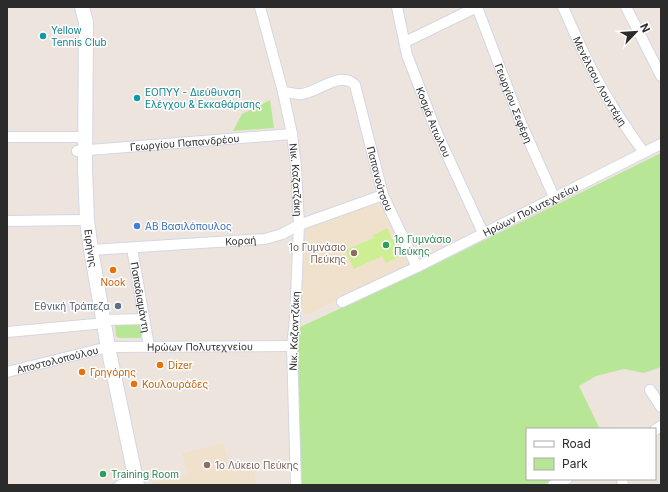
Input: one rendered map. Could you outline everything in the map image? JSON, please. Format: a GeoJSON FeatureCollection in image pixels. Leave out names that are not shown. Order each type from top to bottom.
{"type":"FeatureCollection","features":[{"type":"Feature","properties":{"kind":"main road","name":"Ειρήνης"},"geometry":{"type":"LineString","coordinates":[[81,7],[77,21],[81,144],[80,220],[128,484]]}},
{"type":"Feature","properties":{"kind":"main road","name":"Ειρήνης"},"geometry":{"type":"LineString","coordinates":[[81,144],[99,322]]}},
{"type":"Feature","properties":{"kind":"street"},"geometry":{"type":"LineString","coordinates":[[260,7],[283,92]]}},
{"type":"Feature","properties":{"kind":"street","name":"Κοσμά Αιτωλου"},"geometry":{"type":"LineString","coordinates":[[397,7],[407,55],[437,133],[483,233]]}},
{"type":"Feature","properties":{"kind":"street"},"geometry":{"type":"LineString","coordinates":[[405,42],[477,7]]}},
{"type":"Feature","properties":{"kind":"street","name":"Γεωργίου Σεφέρη"},"geometry":{"type":"LineString","coordinates":[[477,7],[520,124],[554,197]]}},
{"type":"Feature","properties":{"kind":"street","name":"Μενέλαου Λουντέμη"},"geometry":{"type":"LineString","coordinates":[[564,7],[576,38],[596,78],[613,107],[644,153]]}},
{"type":"Feature","properties":{"kind":"street"},"geometry":{"type":"LineString","coordinates":[[626,7],[661,76]]}},
{"type":"Feature","properties":{"kind":"street","name":"Παπανούτσου"},"geometry":{"type":"LineString","coordinates":[[283,92],[302,94],[342,79],[350,80],[355,85],[383,195],[417,267]]}},
{"type":"Feature","properties":{"kind":"street","name":"Νικ. Καζατζάκη"},"geometry":{"type":"LineString","coordinates":[[283,92],[292,134],[296,167],[299,226]]}},
{"type":"Feature","properties":{"kind":"street","name":"Γεωργίου Παπανδρέου"},"geometry":{"type":"LineString","coordinates":[[7,137],[81,144],[292,134]]}},
{"type":"Feature","properties":{"kind":"street","name":"Ηρώων Πολυτεχνείου"},"geometry":{"type":"LineString","coordinates":[[342,302],[417,267],[661,144]]}},
{"type":"Feature","properties":{"kind":"street","name":"Κοραή"},"geometry":{"type":"LineString","coordinates":[[91,250],[264,239],[282,234],[299,226],[383,195]]}},
{"type":"Feature","properties":{"kind":"street"},"geometry":{"type":"LineString","coordinates":[[7,221],[80,220]]}},
{"type":"Feature","properties":{"kind":"street","name":"Νικ. Καζαντζάκη"},"geometry":{"type":"LineString","coordinates":[[296,485],[292,346],[295,319],[299,226]]}},
{"type":"Feature","properties":{"kind":"street","name":"Παπαδιαμάντη"},"geometry":{"type":"LineString","coordinates":[[132,248],[149,346]]}},
{"type":"Feature","properties":{"kind":"street"},"geometry":{"type":"LineString","coordinates":[[7,332],[99,322],[144,319]]}},
{"type":"Feature","properties":{"kind":"street","name":"Ηρώων Πολυτεχνείου"},"geometry":{"type":"LineString","coordinates":[[104,348],[149,346],[292,346]]}},
{"type":"Feature","properties":{"kind":"street","name":"Αποστολοπούλου"},"geometry":{"type":"LineString","coordinates":[[7,372],[104,348]]}},
{"type":"Feature","properties":{"kind":"street"},"geometry":{"type":"LineString","coordinates":[[650,390],[661,407]]}},
{"type":"Feature","properties":{"kind":"street"},"geometry":{"type":"LineString","coordinates":[[553,485],[565,480]]}},
{"type":"Feature","properties":{"kind":"shaded area","name":"1o Γυμνάσιο Πεύκης"},"geometry":{"type":"Polygon","coordinates":[[[369,203],[376,204],[385,212],[410,264],[309,314],[298,311],[305,231],[309,227],[369,203]]]}},
{"type":"Feature","properties":{"kind":"shaded area","name":"1ο Λύκειο Πεύκης"},"geometry":{"type":"Polygon","coordinates":[[[223,443],[230,468],[253,461],[256,485],[152,485],[151,483],[188,475],[182,453],[223,443]]]}},
{"type":"Feature","properties":{"kind":"green space"},"geometry":{"type":"Polygon","coordinates":[[[270,100],[274,128],[233,131],[242,114],[270,100]]]}},
{"type":"Feature","properties":{"kind":"green space"},"geometry":{"type":"Polygon","coordinates":[[[661,153],[661,367],[644,373],[624,369],[596,376],[579,386],[600,428],[526,428],[526,480],[554,480],[542,485],[302,485],[295,349],[300,327],[426,269],[661,153]]]}},
{"type":"Feature","properties":{"kind":"green space"},"geometry":{"type":"Polygon","coordinates":[[[387,228],[400,256],[386,263],[382,256],[354,269],[345,250],[374,238],[373,235],[387,228]]]}},
{"type":"Feature","properties":{"kind":"green space"},"geometry":{"type":"Polygon","coordinates":[[[140,321],[142,335],[140,338],[119,338],[116,336],[115,322],[140,321]]]}},
{"type":"Feature","properties":{"kind":"place","name":"Yellow Tennis Club"},"geometry":{"type":"Point","coordinates":[43,36]}},
{"type":"Feature","properties":{"kind":"place","name":"ΕΟΠΥΥ - Διεύθυνση Ελέγχου & Εκκαθάρισης"},"geometry":{"type":"Point","coordinates":[137,98]}},
{"type":"Feature","properties":{"kind":"place","name":"ΑΒ Βασιλόπουλος"},"geometry":{"type":"Point","coordinates":[137,226]}},
{"type":"Feature","properties":{"kind":"place","name":"1ο Γυμνάσιο Πεύκης"},"geometry":{"type":"Point","coordinates":[386,245]}},
{"type":"Feature","properties":{"kind":"place","name":"1o Γυμνάσιο Πεύκης"},"geometry":{"type":"Point","coordinates":[354,253]}},
{"type":"Feature","properties":{"kind":"place","name":"Nook"},"geometry":{"type":"Point","coordinates":[113,270]}},
{"type":"Feature","properties":{"kind":"place","name":"Εθνική Τράπεζα"},"geometry":{"type":"Point","coordinates":[118,306]}},
{"type":"Feature","properties":{"kind":"place","name":"Dizer"},"geometry":{"type":"Point","coordinates":[160,365]}},
{"type":"Feature","properties":{"kind":"place","name":"Γρηγόρης"},"geometry":{"type":"Point","coordinates":[82,372]}},
{"type":"Feature","properties":{"kind":"place","name":"Κουλουράδες"},"geometry":{"type":"Point","coordinates":[134,384]}},
{"type":"Feature","properties":{"kind":"place","name":"1ο Λύκειο Πεύκης"},"geometry":{"type":"Point","coordinates":[207,465]}},
{"type":"Feature","properties":{"kind":"place","name":"Training Room"},"geometry":{"type":"Point","coordinates":[103,474]}}]}
